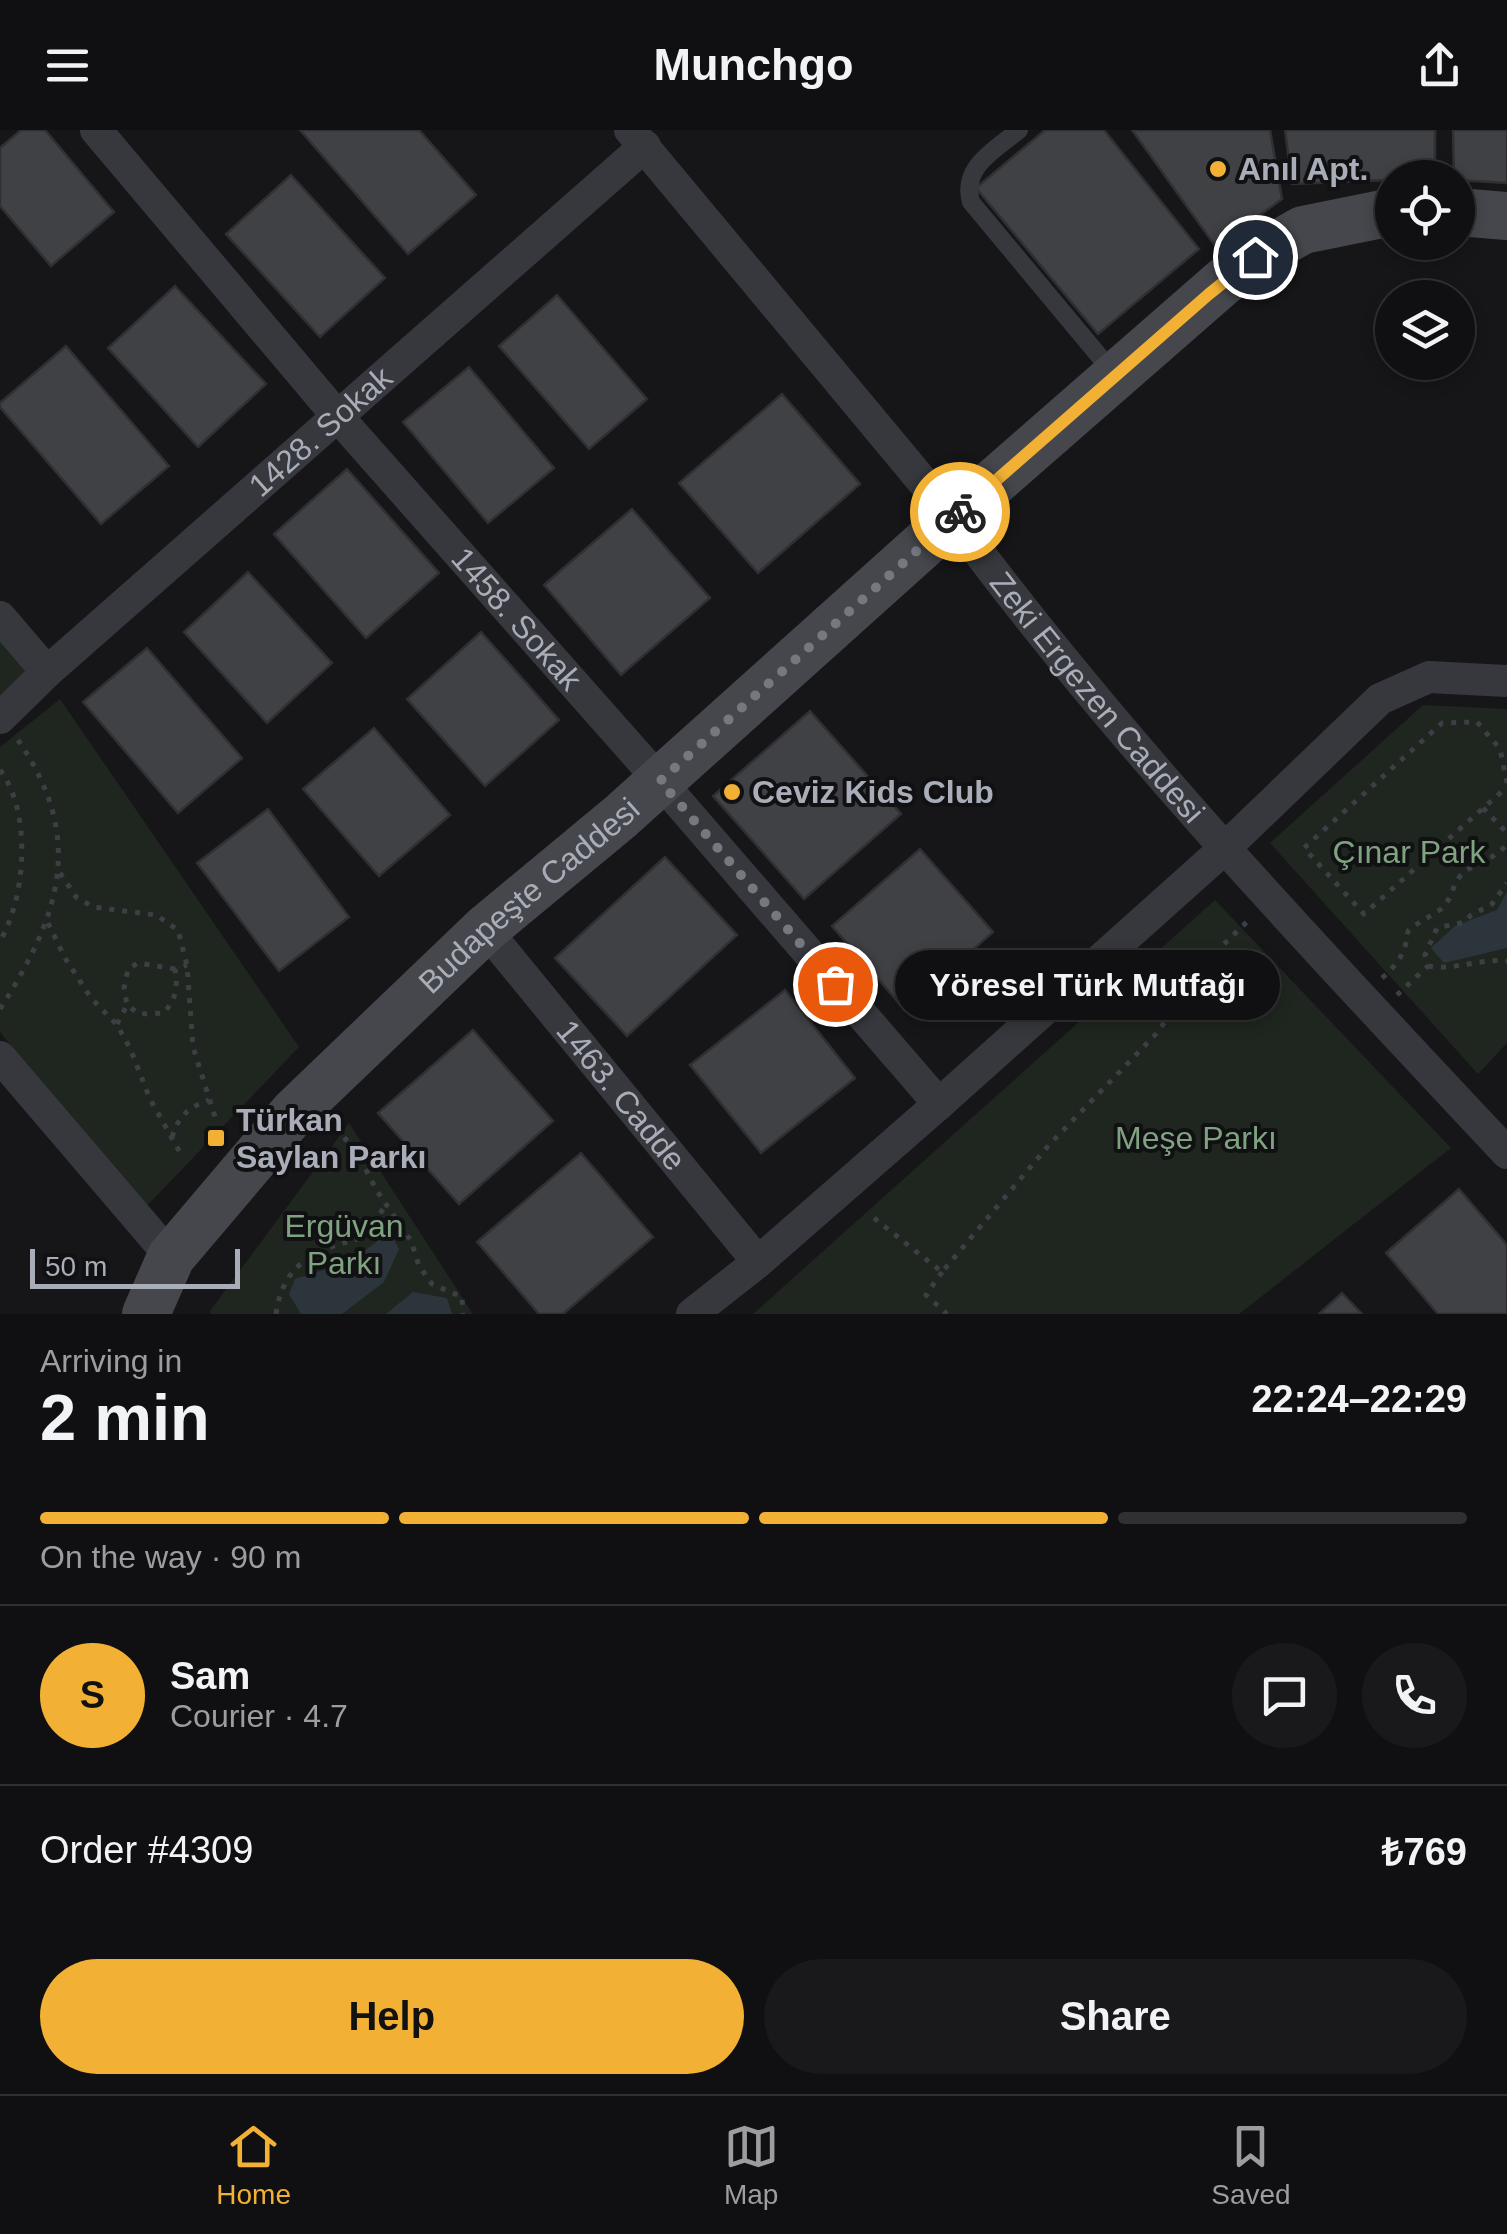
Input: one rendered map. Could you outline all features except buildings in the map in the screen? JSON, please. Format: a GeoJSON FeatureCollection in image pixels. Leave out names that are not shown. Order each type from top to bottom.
{"type":"FeatureCollection","features":[{"type":"Feature","properties":{"kind":"street","name":"1458. Sokak"},"geometry":{"type":"LineString","coordinates":[[96,130],[339,418],[939,1104]]}},
{"type":"Feature","properties":{"kind":"street","name":"1428. Sokak"},"geometry":{"type":"LineString","coordinates":[[1,717],[47,672],[339,418],[637,138]]}},
{"type":"Feature","properties":{"kind":"street","name":"Zeki Ergezen Caddesi"},"geometry":{"type":"LineString","coordinates":[[637,138],[1224,850],[1507,1153]]}},
{"type":"Feature","properties":{"kind":"street"},"geometry":{"type":"LineString","coordinates":[[1475,213],[1507,216]]}},
{"type":"Feature","properties":{"kind":"street","name":"Budapeşte Caddesi"},"geometry":{"type":"LineString","coordinates":[[150,1311],[171,1257],[294,1112],[485,929],[660,781],[952,518],[1255,257],[1304,230],[1375,215]]}},
{"type":"Feature","properties":{"kind":"street"},"geometry":{"type":"LineString","coordinates":[[0,616],[47,672]]}},
{"type":"Feature","properties":{"kind":"street"},"geometry":{"type":"LineString","coordinates":[[692,1314],[758,1262],[1224,850],[1380,700],[1428,677],[1507,681]]}},
{"type":"Feature","properties":{"kind":"street","name":"1463. Cadde"},"geometry":{"type":"LineString","coordinates":[[485,929],[758,1262]]}},
{"type":"Feature","properties":{"kind":"street"},"geometry":{"type":"LineString","coordinates":[[0,1057],[171,1257]]}},
{"type":"Feature","properties":{"kind":"lane"},"geometry":{"type":"LineString","coordinates":[[1019,130],[974,169],[968,184],[971,202],[1116,376]]}},
{"type":"Feature","properties":{"kind":"path"},"geometry":{"type":"LineString","coordinates":[[0,1009],[48,922],[60,872],[54,813],[38,770],[1,717]]}},
{"type":"Feature","properties":{"kind":"path"},"geometry":{"type":"LineString","coordinates":[[1477,722],[1500,749],[1507,785],[1364,914],[1304,848],[1442,724],[1477,722]]}},
{"type":"Feature","properties":{"kind":"path"},"geometry":{"type":"LineString","coordinates":[[0,770],[10,783],[22,826],[19,879],[0,941]]}},
{"type":"Feature","properties":{"kind":"path"},"geometry":{"type":"LineString","coordinates":[[1483,808],[1507,833]]}},
{"type":"Feature","properties":{"kind":"path"},"geometry":{"type":"LineString","coordinates":[[1368,1004],[1398,964],[1408,931],[1421,918],[1440,910],[1462,874],[1498,855],[1507,844]]}},
{"type":"Feature","properties":{"kind":"path"},"geometry":{"type":"LineString","coordinates":[[60,872],[76,897],[93,907],[156,916],[178,930],[187,965],[193,1047],[216,1123]]}},
{"type":"Feature","properties":{"kind":"path"},"geometry":{"type":"LineString","coordinates":[[1428,966],[1425,955],[1436,928],[1465,922],[1492,904],[1507,883]]}},
{"type":"Feature","properties":{"kind":"path"},"geometry":{"type":"LineString","coordinates":[[48,922],[91,998],[117,1025],[182,1156]]}},
{"type":"Feature","properties":{"kind":"path"},"geometry":{"type":"LineString","coordinates":[[947,1314],[926,1294],[942,1272],[1049,1145],[1154,1036],[1224,944]]}},
{"type":"Feature","properties":{"kind":"path"},"geometry":{"type":"LineString","coordinates":[[1368,1004],[1428,966],[1443,969],[1507,961]]}},
{"type":"Feature","properties":{"kind":"path"},"geometry":{"type":"LineString","coordinates":[[117,1025],[126,1005],[128,969],[138,964],[174,969],[187,965]]}},
{"type":"Feature","properties":{"kind":"path"},"geometry":{"type":"LineString","coordinates":[[126,1005],[139,1014],[164,1013],[174,1001],[178,985],[174,969]]}},
{"type":"Feature","properties":{"kind":"path"},"geometry":{"type":"LineString","coordinates":[[172,1137],[188,1108],[208,1100]]}},
{"type":"Feature","properties":{"kind":"path"},"geometry":{"type":"LineString","coordinates":[[335,1128],[355,1149],[411,1241],[419,1266],[432,1284],[462,1297],[463,1314]]}},
{"type":"Feature","properties":{"kind":"path"},"geometry":{"type":"LineString","coordinates":[[276,1314],[284,1282],[308,1257],[366,1237],[386,1204]]}},
{"type":"Feature","properties":{"kind":"path"},"geometry":{"type":"LineString","coordinates":[[874,1218],[942,1272]]}},
{"type":"Feature","properties":{"kind":"green space"},"geometry":{"type":"Polygon","coordinates":[[[0,624],[37,667],[0,705],[0,624]]]}},
{"type":"Feature","properties":{"kind":"green space"},"geometry":{"type":"Polygon","coordinates":[[[60,699],[299,1047],[143,1210],[0,1032],[0,747],[60,699]]]}},
{"type":"Feature","properties":{"kind":"green space","name":"Çınar Park"},"geometry":{"type":"Polygon","coordinates":[[[1423,705],[1507,709],[1507,1043],[1478,1074],[1270,843],[1423,705]]]}},
{"type":"Feature","properties":{"kind":"green space","name":"Meşe Parkı"},"geometry":{"type":"Polygon","coordinates":[[[1215,900],[1451,1148],[1239,1314],[753,1314],[1215,900]]]}},
{"type":"Feature","properties":{"kind":"green space","name":"Ergüvan Parkı"},"geometry":{"type":"Polygon","coordinates":[[[349,1123],[473,1314],[211,1314],[210,1311],[349,1123]]]}},
{"type":"Feature","properties":{"kind":"shaded area"},"geometry":{"type":"Polygon","coordinates":[[[1507,892],[1507,948],[1444,963],[1431,948],[1455,926],[1497,910],[1507,892]]]}},
{"type":"Feature","properties":{"kind":"shaded area"},"geometry":{"type":"Polygon","coordinates":[[[390,1232],[399,1249],[384,1282],[342,1314],[301,1314],[289,1294],[295,1279],[349,1262],[390,1232]]]}},
{"type":"Feature","properties":{"kind":"shaded area"},"geometry":{"type":"Polygon","coordinates":[[[413,1292],[447,1298],[452,1314],[386,1314],[413,1292]]]}},
{"type":"Feature","properties":{"kind":"way so far"},"geometry":{"type":"LineString","coordinates":[[835,984],[660,781],[960,512]]}},
{"type":"Feature","properties":{"kind":"place","name":"Anıl Apt."},"geometry":{"type":"Point","coordinates":[1218,169]}},
{"type":"Feature","properties":{"kind":"place","name":"Ceviz Kids Club"},"geometry":{"type":"Point","coordinates":[732,792]}},
{"type":"Feature","properties":{"kind":"place","name":"Yöresel Türk Mutfağı"},"geometry":{"type":"Point","coordinates":[835,984]}},
{"type":"Feature","properties":{"kind":"place","name":"Türkan Saylan Parkı"},"geometry":{"type":"Point","coordinates":[216,1138]}},
{"type":"Feature","properties":{"kind":"route"},"geometry":{"type":"LineString","coordinates":[[960,512],[1255,257]]}}]}
